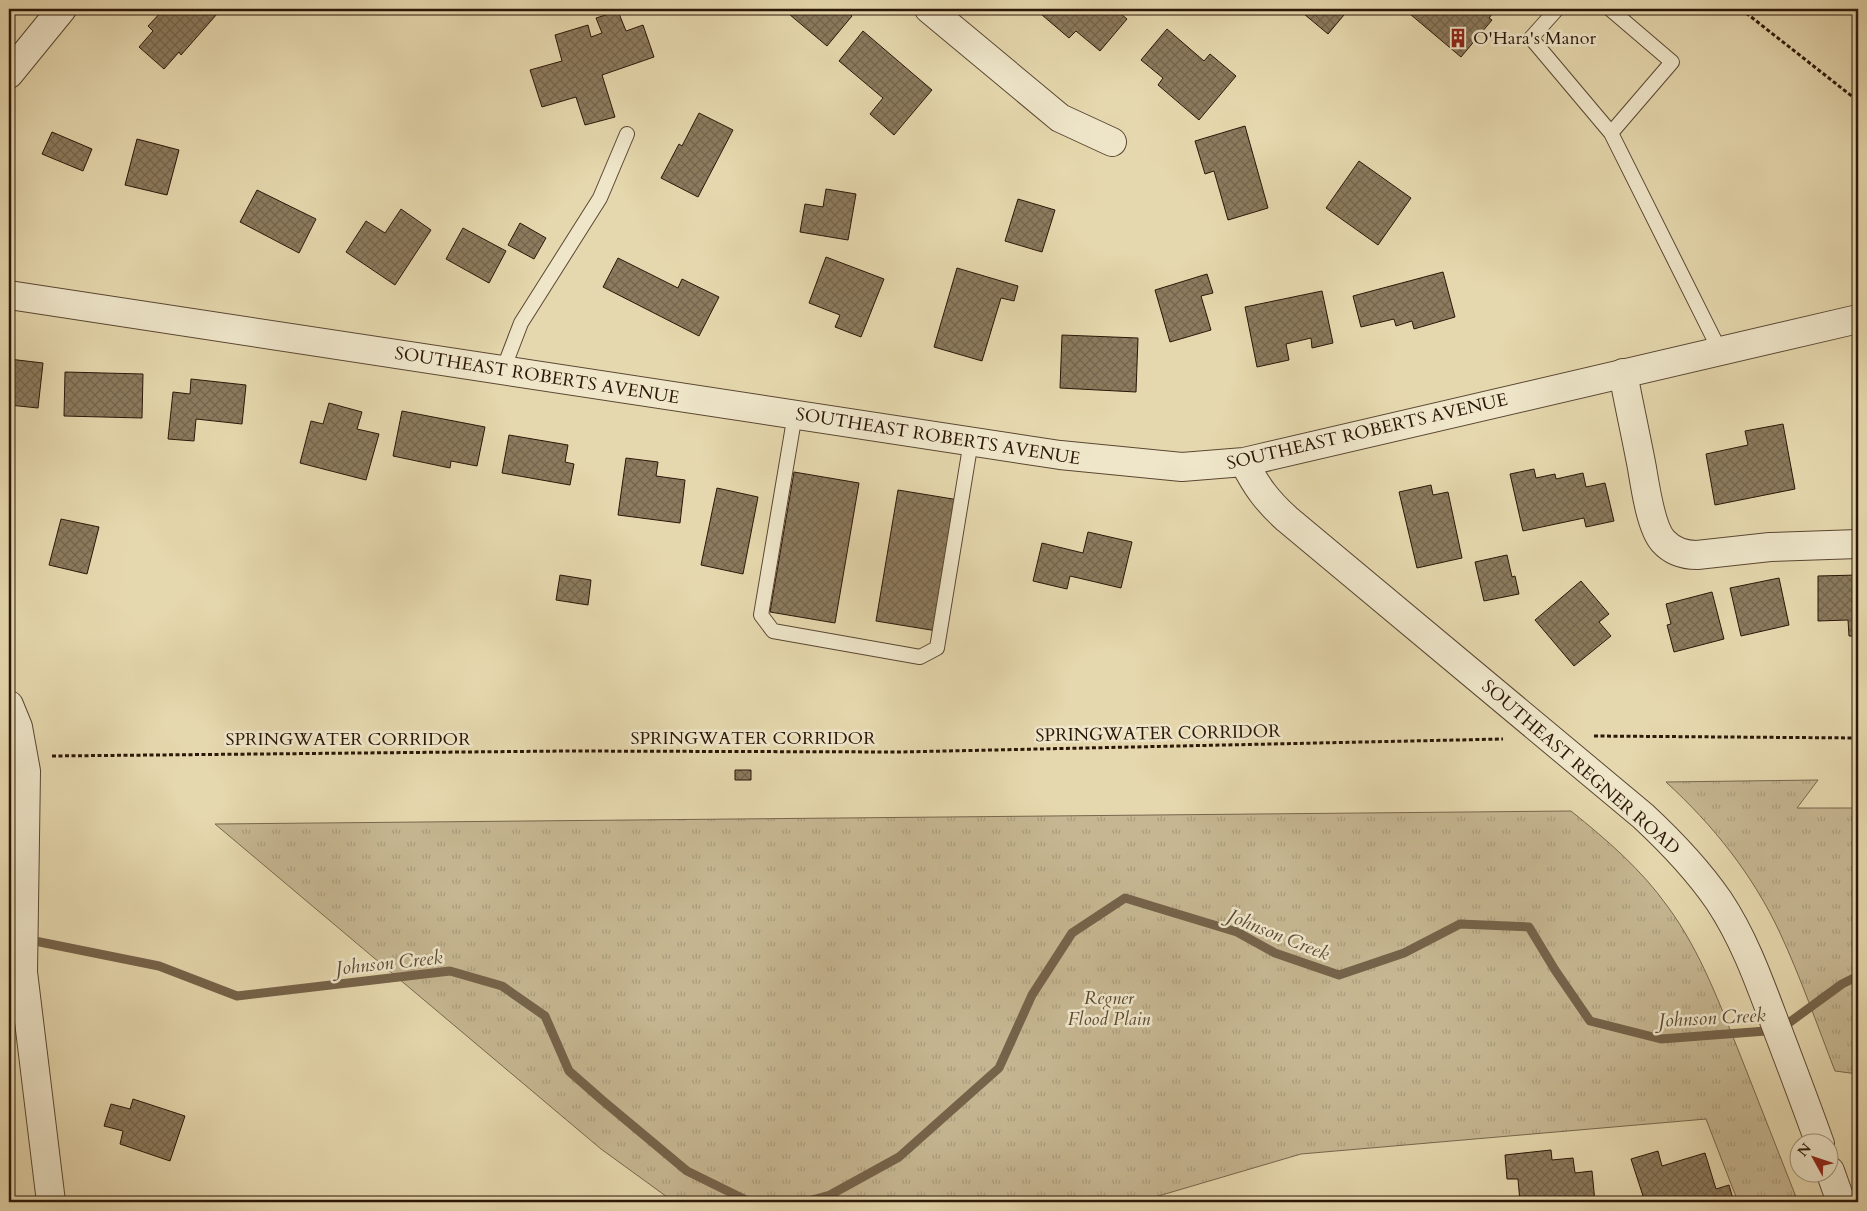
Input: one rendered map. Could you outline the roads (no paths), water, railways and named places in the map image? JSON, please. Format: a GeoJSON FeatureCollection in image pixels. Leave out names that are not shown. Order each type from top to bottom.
{"type":"FeatureCollection","features":[{"type":"Feature","properties":{"kind":"street"},"geometry":{"type":"LineString","coordinates":[[9,74],[62,9]]}},
{"type":"Feature","properties":{"kind":"street"},"geometry":{"type":"LineString","coordinates":[[929,9],[1060,118],[1112,142]]}},
{"type":"Feature","properties":{"kind":"street","name":"SOUTHEAST ROBERTS AVENUE"},"geometry":{"type":"LineString","coordinates":[[9,295],[1060,455],[1154,466],[1182,467],[1244,462],[1858,319]]}},
{"type":"Feature","properties":{"kind":"street"},"geometry":{"type":"LineString","coordinates":[[1623,374],[1656,528],[1662,540],[1671,548],[1685,555],[1691,555],[1770,547],[1858,544]]}},
{"type":"Feature","properties":{"kind":"street","name":"SOUTHEAST REGNER ROAD"},"geometry":{"type":"LineString","coordinates":[[1244,462],[1268,502],[1287,519],[1643,816],[1676,847],[1720,902],[1739,936],[1756,972],[1816,1134]]}},
{"type":"Feature","properties":{"kind":"street"},"geometry":{"type":"LineString","coordinates":[[9,705],[18,727],[26,771],[22,954],[25,994],[51,1202]]}},
{"type":"Feature","properties":{"kind":"street"},"geometry":{"type":"LineString","coordinates":[[1834,1184],[1840,1202]]}},
{"type":"Feature","properties":{"kind":"lane"},"geometry":{"type":"LineString","coordinates":[[1556,9],[1531,38],[1612,133],[1720,351]]}},
{"type":"Feature","properties":{"kind":"lane"},"geometry":{"type":"LineString","coordinates":[[1610,9],[1672,62],[1612,133]]}},
{"type":"Feature","properties":{"kind":"lane"},"geometry":{"type":"LineString","coordinates":[[504,370],[521,323],[600,198],[627,134]]}},
{"type":"Feature","properties":{"kind":"lane"},"geometry":{"type":"LineString","coordinates":[[795,414],[761,615],[773,632],[920,657],[937,648],[971,441]]}},
{"type":"Feature","properties":{"kind":"waterway","name":"Johnson Creek"},"geometry":{"type":"LineString","coordinates":[[805,1202],[830,1195],[899,1157],[999,1068],[1032,995],[1072,933],[1125,898],[1237,932],[1275,953],[1339,975],[1404,953],[1460,924],[1529,927],[1555,970],[1590,1021],[1661,1039],[1779,1030],[1842,984],[1858,976]]}},
{"type":"Feature","properties":{"kind":"waterway","name":"Johnson Creek"},"geometry":{"type":"LineString","coordinates":[[9,939],[20,938],[159,966],[237,996],[450,971],[502,986],[545,1016],[569,1071],[602,1100],[687,1171],[750,1202]]}},
{"type":"Feature","properties":{"kind":"place","name":"O'Hara's Manor"},"geometry":{"type":"Point","coordinates":[1458,38]}},
{"type":"Feature","properties":{"kind":"park label","name":"Regner Flood Plain"},"geometry":{"type":"Point","coordinates":[1109,1008]}}]}
